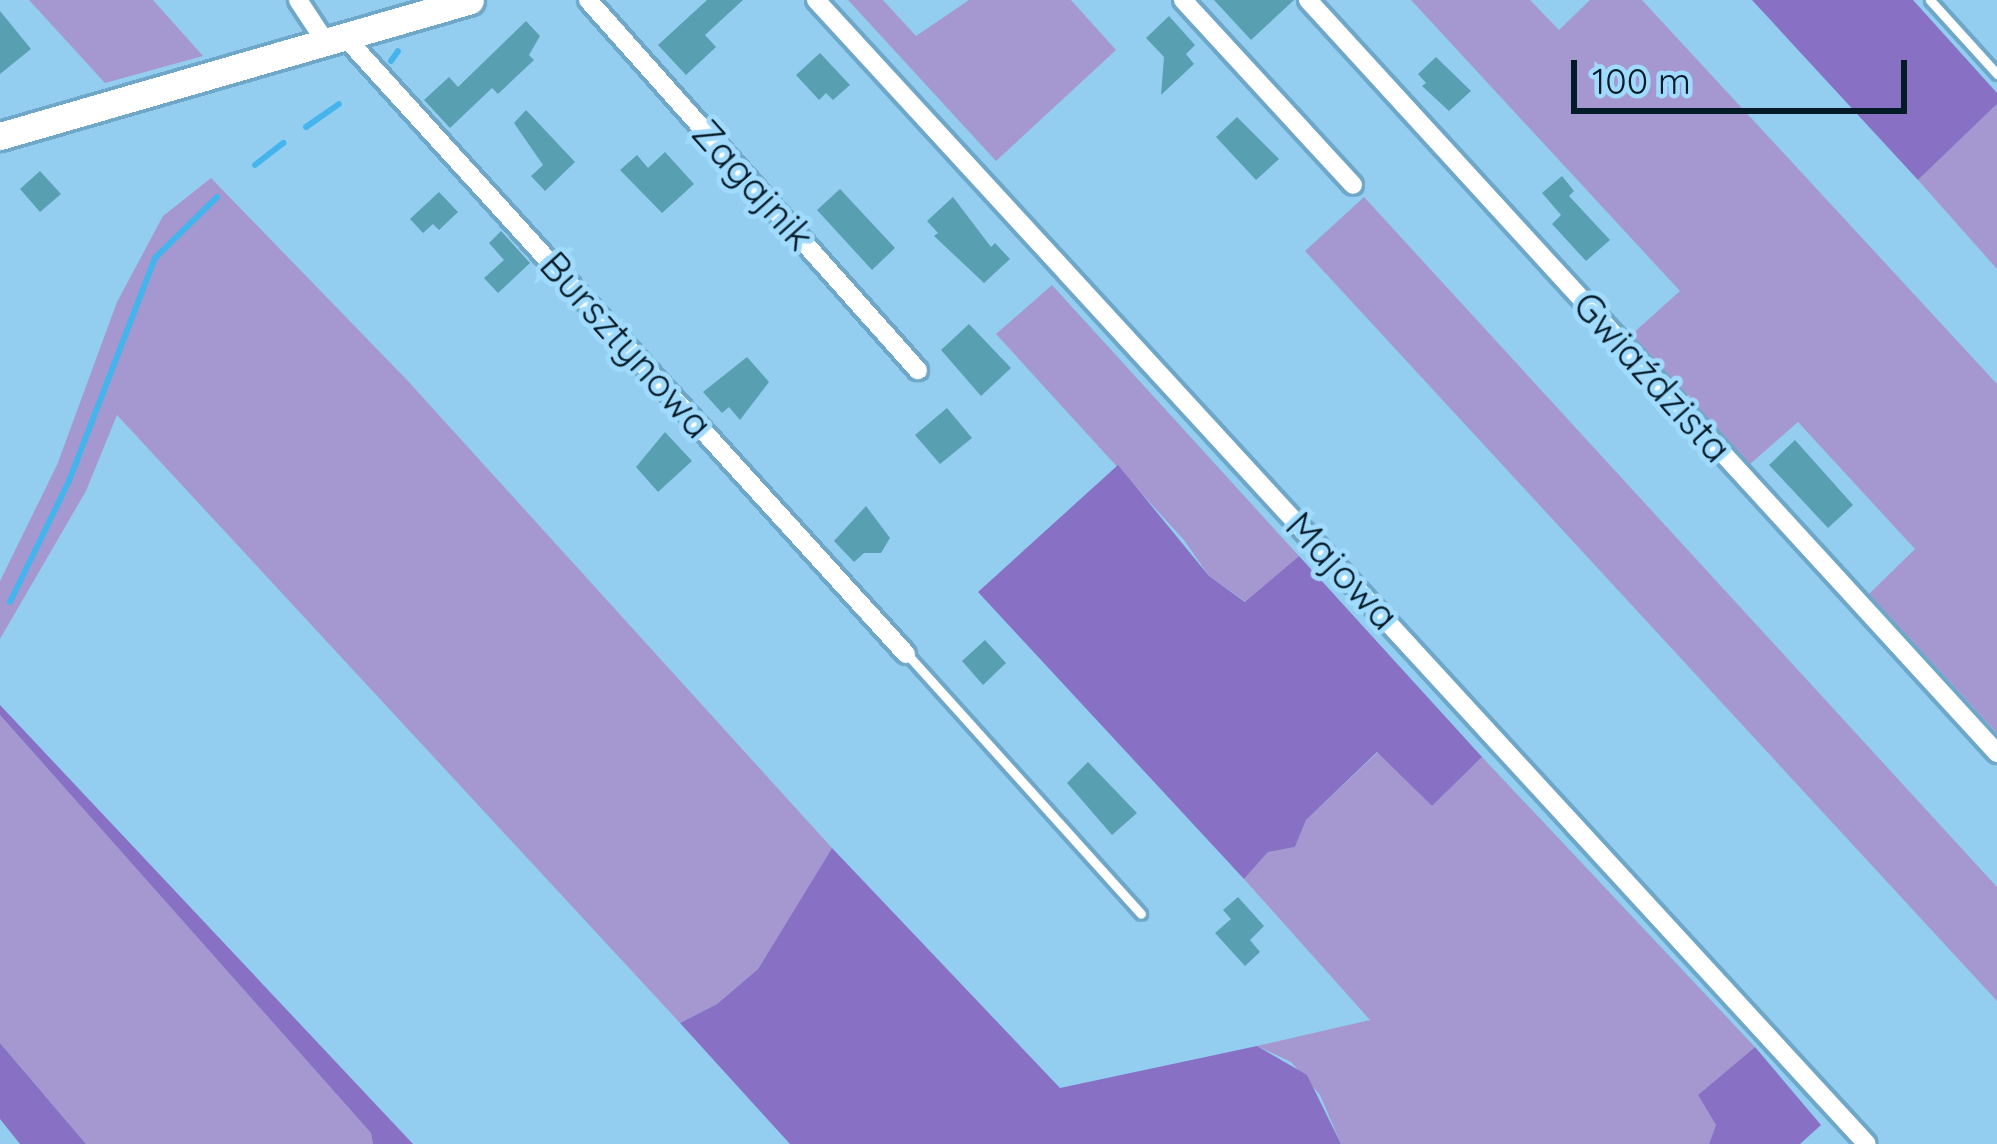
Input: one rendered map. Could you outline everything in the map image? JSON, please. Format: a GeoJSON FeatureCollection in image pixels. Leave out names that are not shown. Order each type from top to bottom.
{"type":"FeatureCollection","features":[{"type":"Feature","properties":{"kind":"main road"},"geometry":{"type":"LineString","coordinates":[[1,134],[470,0]]}},
{"type":"Feature","properties":{"kind":"street","name":"Bursztynowa"},"geometry":{"type":"LineString","coordinates":[[298,0],[906,654]]}},
{"type":"Feature","properties":{"kind":"street","name":"Zagajnik"},"geometry":{"type":"LineString","coordinates":[[588,0],[918,370]]}},
{"type":"Feature","properties":{"kind":"street","name":"Majowa"},"geometry":{"type":"LineString","coordinates":[[816,0],[1867,1144]]}},
{"type":"Feature","properties":{"kind":"street"},"geometry":{"type":"LineString","coordinates":[[1183,0],[1353,185]]}},
{"type":"Feature","properties":{"kind":"street","name":"Gwiaździsta"},"geometry":{"type":"LineString","coordinates":[[1308,0],[1997,753]]}},
{"type":"Feature","properties":{"kind":"lane"},"geometry":{"type":"LineString","coordinates":[[1930,0],[1997,74]]}},
{"type":"Feature","properties":{"kind":"lane"},"geometry":{"type":"LineString","coordinates":[[906,654],[1141,914]]}},
{"type":"Feature","properties":{"kind":"shaded area"},"geometry":{"type":"Polygon","coordinates":[[[29,0],[153,0],[203,56],[105,83],[29,0]]]}},
{"type":"Feature","properties":{"kind":"shaded area"},"geometry":{"type":"Polygon","coordinates":[[[848,0],[883,0],[916,36],[969,0],[1071,0],[1116,50],[996,161],[848,0]]]}},
{"type":"Feature","properties":{"kind":"shaded area"},"geometry":{"type":"Polygon","coordinates":[[[1411,0],[1530,0],[1559,30],[1590,0],[1642,0],[1997,384],[1997,733],[1869,594],[1915,549],[1798,422],[1749,465],[1631,335],[1680,291],[1411,0]]]}},
{"type":"Feature","properties":{"kind":"shaded area"},"geometry":{"type":"Polygon","coordinates":[[[1752,0],[1913,0],[1997,93],[1997,104],[1918,180],[1752,0]]]}},
{"type":"Feature","properties":{"kind":"shaded area"},"geometry":{"type":"Polygon","coordinates":[[[1997,104],[1997,269],[1918,180],[1997,104]]]}},
{"type":"Feature","properties":{"kind":"shaded area"},"geometry":{"type":"Polygon","coordinates":[[[211,178],[407,380],[832,848],[758,969],[717,1004],[680,1023],[117,415],[86,491],[0,639],[0,581],[57,465],[117,302],[163,216],[211,178]]]}},
{"type":"Feature","properties":{"kind":"shaded area"},"geometry":{"type":"Polygon","coordinates":[[[1364,197],[1997,887],[1997,1001],[1305,251],[1364,197]]]}},
{"type":"Feature","properties":{"kind":"shaded area"},"geometry":{"type":"Polygon","coordinates":[[[1052,285],[1299,556],[1246,602],[1209,576],[1184,540],[996,334],[1052,285]]]}},
{"type":"Feature","properties":{"kind":"shaded area"},"geometry":{"type":"Polygon","coordinates":[[[1118,465],[1209,576],[1245,602],[1299,556],[1482,757],[1432,806],[1377,752],[1306,820],[1295,847],[1268,852],[1244,879],[978,592],[1118,465]]]}},
{"type":"Feature","properties":{"kind":"shaded area"},"geometry":{"type":"Polygon","coordinates":[[[0,705],[413,1144],[373,1144],[371,1133],[0,715],[0,705]]]}},
{"type":"Feature","properties":{"kind":"shaded area"},"geometry":{"type":"Polygon","coordinates":[[[0,715],[371,1133],[373,1144],[86,1144],[0,1043],[0,715]]]}},
{"type":"Feature","properties":{"kind":"shaded area"},"geometry":{"type":"Polygon","coordinates":[[[1378,752],[1432,806],[1482,757],[1755,1047],[1698,1095],[1716,1125],[1709,1144],[1341,1144],[1320,1095],[1291,1062],[1257,1046],[1370,1020],[1244,879],[1268,852],[1295,847],[1306,820],[1378,752]]]}},
{"type":"Feature","properties":{"kind":"shaded area"},"geometry":{"type":"Polygon","coordinates":[[[832,848],[1060,1088],[1257,1046],[1307,1075],[1341,1144],[790,1144],[680,1023],[717,1004],[758,969],[832,848]]]}},
{"type":"Feature","properties":{"kind":"shaded area"},"geometry":{"type":"Polygon","coordinates":[[[0,1043],[86,1144],[20,1144],[0,1119],[0,1043]]]}},
{"type":"Feature","properties":{"kind":"shaded area"},"geometry":{"type":"Polygon","coordinates":[[[1755,1047],[1821,1125],[1800,1144],[1709,1144],[1716,1125],[1698,1095],[1755,1047]]]}},
{"type":"Feature","properties":{"kind":"building"},"geometry":{"type":"Polygon","coordinates":[[[707,0],[743,0],[705,35],[716,47],[686,75],[658,45],[707,0]]]}},
{"type":"Feature","properties":{"kind":"building"},"geometry":{"type":"Polygon","coordinates":[[[1214,0],[1294,0],[1251,40],[1214,0]]]}},
{"type":"Feature","properties":{"kind":"building"},"geometry":{"type":"Polygon","coordinates":[[[0,11],[31,49],[0,74],[0,11]]]}},
{"type":"Feature","properties":{"kind":"building"},"geometry":{"type":"Polygon","coordinates":[[[1169,16],[1195,45],[1186,54],[1194,64],[1161,95],[1164,57],[1146,38],[1169,16]]]}},
{"type":"Feature","properties":{"kind":"building"},"geometry":{"type":"Polygon","coordinates":[[[526,21],[540,36],[529,55],[534,60],[498,94],[492,88],[450,128],[424,100],[449,77],[458,87],[526,21]]]}},
{"type":"Feature","properties":{"kind":"building"},"geometry":{"type":"Polygon","coordinates":[[[820,53],[850,85],[833,100],[826,93],[819,100],[796,75],[820,53]]]}},
{"type":"Feature","properties":{"kind":"building"},"geometry":{"type":"Polygon","coordinates":[[[1436,57],[1471,91],[1449,111],[1422,86],[1426,83],[1418,74],[1436,57]]]}},
{"type":"Feature","properties":{"kind":"building"},"geometry":{"type":"Polygon","coordinates":[[[526,110],[575,162],[545,191],[531,176],[543,165],[514,123],[526,110]]]}},
{"type":"Feature","properties":{"kind":"building"},"geometry":{"type":"Polygon","coordinates":[[[1237,117],[1279,159],[1256,180],[1216,137],[1237,117]]]}},
{"type":"Feature","properties":{"kind":"building"},"geometry":{"type":"Polygon","coordinates":[[[665,152],[694,184],[662,213],[620,170],[637,155],[648,168],[665,152]]]}},
{"type":"Feature","properties":{"kind":"building"},"geometry":{"type":"Polygon","coordinates":[[[40,171],[61,194],[40,212],[20,189],[40,171]]]}},
{"type":"Feature","properties":{"kind":"building"},"geometry":{"type":"Polygon","coordinates":[[[1562,176],[1574,191],[1569,196],[1610,240],[1586,261],[1552,224],[1561,215],[1542,193],[1562,176]]]}},
{"type":"Feature","properties":{"kind":"building"},"geometry":{"type":"Polygon","coordinates":[[[840,189],[895,248],[872,270],[817,210],[840,189]]]}},
{"type":"Feature","properties":{"kind":"building"},"geometry":{"type":"Polygon","coordinates":[[[439,192],[458,212],[439,230],[433,224],[423,233],[410,219],[439,192]]]}},
{"type":"Feature","properties":{"kind":"building"},"geometry":{"type":"Polygon","coordinates":[[[953,197],[991,247],[995,243],[1010,259],[984,283],[934,236],[938,233],[927,221],[953,197]]]}},
{"type":"Feature","properties":{"kind":"building"},"geometry":{"type":"Polygon","coordinates":[[[501,231],[530,263],[498,293],[484,278],[504,260],[489,243],[501,231]]]}},
{"type":"Feature","properties":{"kind":"building"},"geometry":{"type":"Polygon","coordinates":[[[969,324],[1011,368],[981,396],[941,350],[969,324]]]}},
{"type":"Feature","properties":{"kind":"building"},"geometry":{"type":"Polygon","coordinates":[[[747,357],[769,382],[740,420],[729,407],[722,413],[703,392],[747,357]]]}},
{"type":"Feature","properties":{"kind":"building"},"geometry":{"type":"Polygon","coordinates":[[[947,408],[972,438],[940,464],[915,435],[947,408]]]}},
{"type":"Feature","properties":{"kind":"building"},"geometry":{"type":"Polygon","coordinates":[[[665,432],[692,461],[658,492],[636,467],[665,432]]]}},
{"type":"Feature","properties":{"kind":"building"},"geometry":{"type":"Polygon","coordinates":[[[1795,440],[1853,505],[1828,528],[1769,465],[1795,440]]]}},
{"type":"Feature","properties":{"kind":"building"},"geometry":{"type":"Polygon","coordinates":[[[866,506],[890,538],[881,553],[864,553],[854,562],[834,541],[866,506]]]}},
{"type":"Feature","properties":{"kind":"building"},"geometry":{"type":"Polygon","coordinates":[[[985,640],[1006,663],[983,685],[962,661],[985,640]]]}},
{"type":"Feature","properties":{"kind":"building"},"geometry":{"type":"Polygon","coordinates":[[[1088,762],[1137,813],[1112,835],[1067,783],[1088,762]]]}},
{"type":"Feature","properties":{"kind":"building"},"geometry":{"type":"Polygon","coordinates":[[[1238,897],[1264,926],[1250,940],[1260,952],[1245,966],[1215,933],[1231,919],[1223,910],[1238,897]]]}},
{"type":"Feature","properties":{"kind":"waterway"},"geometry":{"type":"LineString","coordinates":[[391,61],[398,51]]}},
{"type":"Feature","properties":{"kind":"waterway"},"geometry":{"type":"LineString","coordinates":[[306,127],[339,104]]}},
{"type":"Feature","properties":{"kind":"waterway"},"geometry":{"type":"LineString","coordinates":[[255,165],[283,143]]}},
{"type":"Feature","properties":{"kind":"waterway"},"geometry":{"type":"LineString","coordinates":[[10,602],[69,481],[155,258],[217,197]]}}]}
